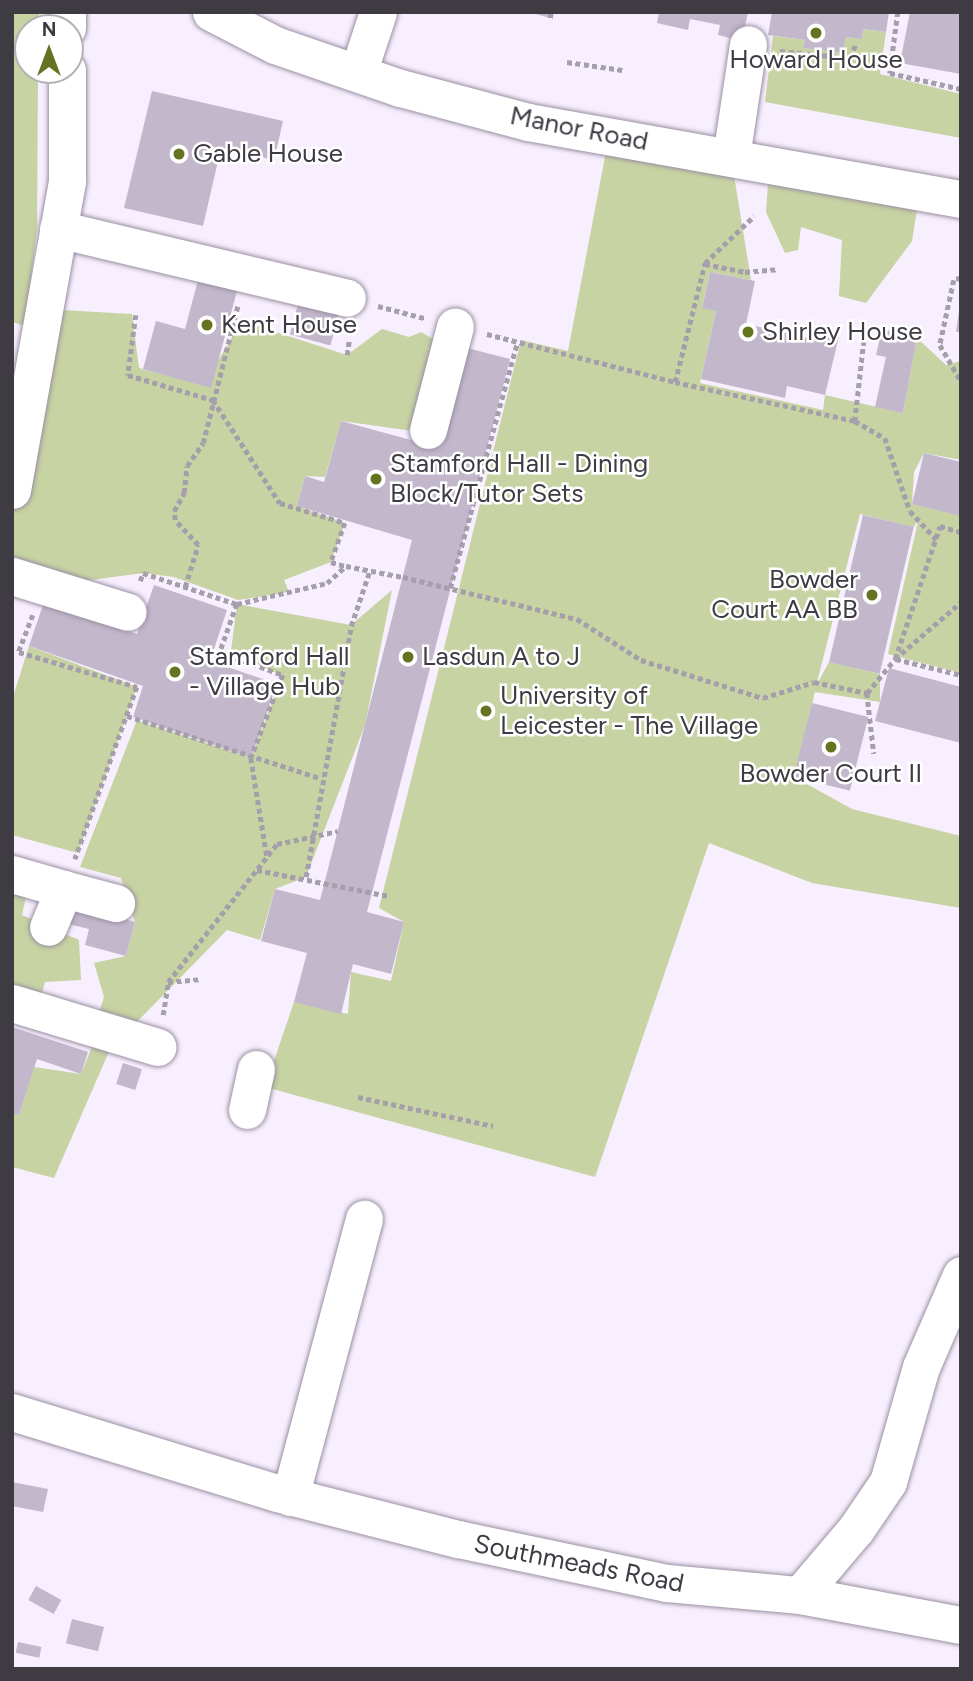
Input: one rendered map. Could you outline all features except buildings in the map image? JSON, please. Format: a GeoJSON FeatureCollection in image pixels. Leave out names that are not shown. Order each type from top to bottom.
{"type":"FeatureCollection","features":[{"type":"Feature","properties":{"kind":"street","name":"Manor Road"},"geometry":{"type":"LineString","coordinates":[[212,12],[275,45],[358,74],[528,122],[961,199]]}},
{"type":"Feature","properties":{"kind":"street"},"geometry":{"type":"LineString","coordinates":[[358,74],[378,12]]}},
{"type":"Feature","properties":{"kind":"street"},"geometry":{"type":"LineString","coordinates":[[741,159],[757,47]]}},
{"type":"Feature","properties":{"kind":"street"},"geometry":{"type":"LineString","coordinates":[[12,490],[67,180],[67,84]]}},
{"type":"Feature","properties":{"kind":"street"},"geometry":{"type":"LineString","coordinates":[[58,229],[347,298]]}},
{"type":"Feature","properties":{"kind":"street"},"geometry":{"type":"LineString","coordinates":[[428,430],[456,326]]}},
{"type":"Feature","properties":{"kind":"street"},"geometry":{"type":"LineString","coordinates":[[28,581],[128,612]]}},
{"type":"Feature","properties":{"kind":"street"},"geometry":{"type":"LineString","coordinates":[[12,874],[116,903]]}},
{"type":"Feature","properties":{"kind":"street"},"geometry":{"type":"LineString","coordinates":[[48,927],[64,889]]}},
{"type":"Feature","properties":{"kind":"street"},"geometry":{"type":"LineString","coordinates":[[12,1003],[158,1047]]}},
{"type":"Feature","properties":{"kind":"street"},"geometry":{"type":"LineString","coordinates":[[247,1110],[256,1069]]}},
{"type":"Feature","properties":{"kind":"street"},"geometry":{"type":"LineString","coordinates":[[290,1497],[364,1219]]}},
{"type":"Feature","properties":{"kind":"street"},"geometry":{"type":"LineString","coordinates":[[800,1595],[856,1530],[888,1482],[920,1367],[947,1298],[961,1275]]}},
{"type":"Feature","properties":{"kind":"street","name":"Southmeads Road"},"geometry":{"type":"LineString","coordinates":[[12,1412],[290,1497],[622,1575],[705,1588],[800,1595],[961,1625]]}},
{"type":"Feature","properties":{"kind":"path"},"geometry":{"type":"LineString","coordinates":[[898,12],[890,73],[961,89]]}},
{"type":"Feature","properties":{"kind":"path"},"geometry":{"type":"LineString","coordinates":[[757,47],[850,58],[856,43]]}},
{"type":"Feature","properties":{"kind":"path"},"geometry":{"type":"LineString","coordinates":[[567,62],[622,70]]}},
{"type":"Feature","properties":{"kind":"path"},"geometry":{"type":"LineString","coordinates":[[675,382],[705,263],[754,216]]}},
{"type":"Feature","properties":{"kind":"path"},"geometry":{"type":"LineString","coordinates":[[705,263],[745,272],[777,269]]}},
{"type":"Feature","properties":{"kind":"path"},"geometry":{"type":"LineString","coordinates":[[185,587],[198,545],[175,520],[174,511],[184,493],[187,466],[203,443],[247,274]]}},
{"type":"Feature","properties":{"kind":"path"},"geometry":{"type":"LineString","coordinates":[[961,278],[954,280],[940,345],[961,381]]}},
{"type":"Feature","properties":{"kind":"path"},"geometry":{"type":"LineString","coordinates":[[347,298],[675,382],[855,421],[886,438],[910,511],[937,540]]}},
{"type":"Feature","properties":{"kind":"path"},"geometry":{"type":"LineString","coordinates":[[136,315],[128,375],[213,400],[280,503],[345,523],[331,562],[577,619],[641,660],[763,698],[814,682],[867,693]]}},
{"type":"Feature","properties":{"kind":"path"},"geometry":{"type":"LineString","coordinates":[[855,421],[865,332]]}},
{"type":"Feature","properties":{"kind":"path"},"geometry":{"type":"LineString","coordinates":[[347,355],[349,340]]}},
{"type":"Feature","properties":{"kind":"path"},"geometry":{"type":"LineString","coordinates":[[450,588],[517,342]]}},
{"type":"Feature","properties":{"kind":"path"},"geometry":{"type":"LineString","coordinates":[[895,659],[940,526],[961,531]]}},
{"type":"Feature","properties":{"kind":"path"},"geometry":{"type":"LineString","coordinates":[[128,612],[143,573],[236,604],[327,583],[346,566]]}},
{"type":"Feature","properties":{"kind":"path"},"geometry":{"type":"LineString","coordinates":[[306,877],[320,778],[351,625],[370,570]]}},
{"type":"Feature","properties":{"kind":"path"},"geometry":{"type":"LineString","coordinates":[[28,581],[19,652],[137,687],[64,889]]}},
{"type":"Feature","properties":{"kind":"path"},"geometry":{"type":"LineString","coordinates":[[874,754],[867,693],[895,659],[961,602]]}},
{"type":"Feature","properties":{"kind":"path"},"geometry":{"type":"LineString","coordinates":[[236,604],[220,652],[283,675],[251,758],[267,857]]}},
{"type":"Feature","properties":{"kind":"path"},"geometry":{"type":"LineString","coordinates":[[895,659],[961,675]]}},
{"type":"Feature","properties":{"kind":"path"},"geometry":{"type":"LineString","coordinates":[[127,716],[320,778]]}},
{"type":"Feature","properties":{"kind":"path"},"geometry":{"type":"LineString","coordinates":[[158,1047],[168,982],[277,844],[311,833],[338,831]]}},
{"type":"Feature","properties":{"kind":"path"},"geometry":{"type":"LineString","coordinates":[[256,870],[306,877],[388,896]]}},
{"type":"Feature","properties":{"kind":"path"},"geometry":{"type":"LineString","coordinates":[[168,982],[201,979]]}},
{"type":"Feature","properties":{"kind":"path"},"geometry":{"type":"LineString","coordinates":[[358,1097],[493,1126]]}},
{"type":"Feature","properties":{"kind":"green space"},"geometry":{"type":"Polygon","coordinates":[[[12,12],[39,12],[14,14],[14,84],[38,84],[37,229],[25,326],[12,322],[12,12]]]}},
{"type":"Feature","properties":{"kind":"green space"},"geometry":{"type":"Polygon","coordinates":[[[863,29],[886,32],[880,74],[961,94],[961,138],[765,102],[773,36],[805,40],[803,48],[843,53],[846,37],[862,39],[863,29]]]}},
{"type":"Feature","properties":{"kind":"green space"},"geometry":{"type":"Polygon","coordinates":[[[609,136],[731,157],[751,280],[710,272],[702,307],[716,311],[700,383],[823,410],[825,395],[903,413],[917,338],[946,365],[961,361],[961,460],[924,453],[914,472],[912,504],[961,515],[961,673],[888,654],[919,517],[914,527],[860,514],[816,686],[829,662],[880,674],[880,702],[815,692],[794,777],[852,809],[961,836],[961,908],[812,883],[709,843],[595,1177],[265,1087],[294,1002],[348,1014],[351,972],[391,981],[404,922],[379,908],[521,340],[568,351],[609,136]]]}},
{"type":"Feature","properties":{"kind":"green space"},"geometry":{"type":"Polygon","coordinates":[[[769,168],[920,191],[912,241],[866,303],[839,296],[842,240],[801,227],[798,250],[785,253],[766,212],[769,168]]]}},
{"type":"Feature","properties":{"kind":"green space"},"geometry":{"type":"Polygon","coordinates":[[[44,309],[132,314],[139,368],[203,385],[242,321],[347,355],[382,329],[409,337],[421,332],[445,346],[426,349],[437,349],[413,431],[341,421],[325,477],[305,476],[297,506],[345,523],[331,562],[284,580],[289,592],[238,600],[174,577],[143,573],[83,581],[12,559],[12,487],[44,309]]]}},
{"type":"Feature","properties":{"kind":"green space"},"geometry":{"type":"Polygon","coordinates":[[[392,590],[365,725],[306,877],[275,889],[260,940],[227,930],[129,1030],[97,1020],[104,997],[94,963],[126,956],[135,922],[121,878],[80,867],[137,720],[251,758],[282,676],[231,651],[237,604],[351,625],[392,590]]]}},
{"type":"Feature","properties":{"kind":"green space"},"geometry":{"type":"Polygon","coordinates":[[[29,646],[137,687],[78,853],[12,835],[12,700],[29,646]]]}},
{"type":"Feature","properties":{"kind":"green space"},"geometry":{"type":"Polygon","coordinates":[[[12,874],[30,879],[22,915],[79,940],[81,980],[45,982],[37,1011],[12,1003],[12,874]]]}},
{"type":"Feature","properties":{"kind":"green space"},"geometry":{"type":"Polygon","coordinates":[[[95,1039],[111,1047],[54,1178],[12,1167],[12,1113],[19,1115],[34,1067],[81,1074],[95,1039]]]}},
{"type":"Feature","properties":{"kind":"place","name":"Howard House"},"geometry":{"type":"Point","coordinates":[816,33]}},
{"type":"Feature","properties":{"kind":"place","name":"Gable House"},"geometry":{"type":"Point","coordinates":[179,154]}},
{"type":"Feature","properties":{"kind":"place","name":"Kent House"},"geometry":{"type":"Point","coordinates":[207,325]}},
{"type":"Feature","properties":{"kind":"place","name":"Shirley House"},"geometry":{"type":"Point","coordinates":[748,332]}},
{"type":"Feature","properties":{"kind":"place","name":"Stamford Hall - Dining Block/Tutor Sets"},"geometry":{"type":"Point","coordinates":[376,479]}},
{"type":"Feature","properties":{"kind":"place","name":"Bowder Court AA BB"},"geometry":{"type":"Point","coordinates":[872,595]}},
{"type":"Feature","properties":{"kind":"place","name":"Lasdun A to J"},"geometry":{"type":"Point","coordinates":[408,657]}},
{"type":"Feature","properties":{"kind":"place","name":"Stamford Hall - Village Hub"},"geometry":{"type":"Point","coordinates":[175,672]}},
{"type":"Feature","properties":{"kind":"place","name":"University of Leicester - The Village"},"geometry":{"type":"Point","coordinates":[486,711]}},
{"type":"Feature","properties":{"kind":"place","name":"Bowder Court II"},"geometry":{"type":"Point","coordinates":[831,747]}}]}
